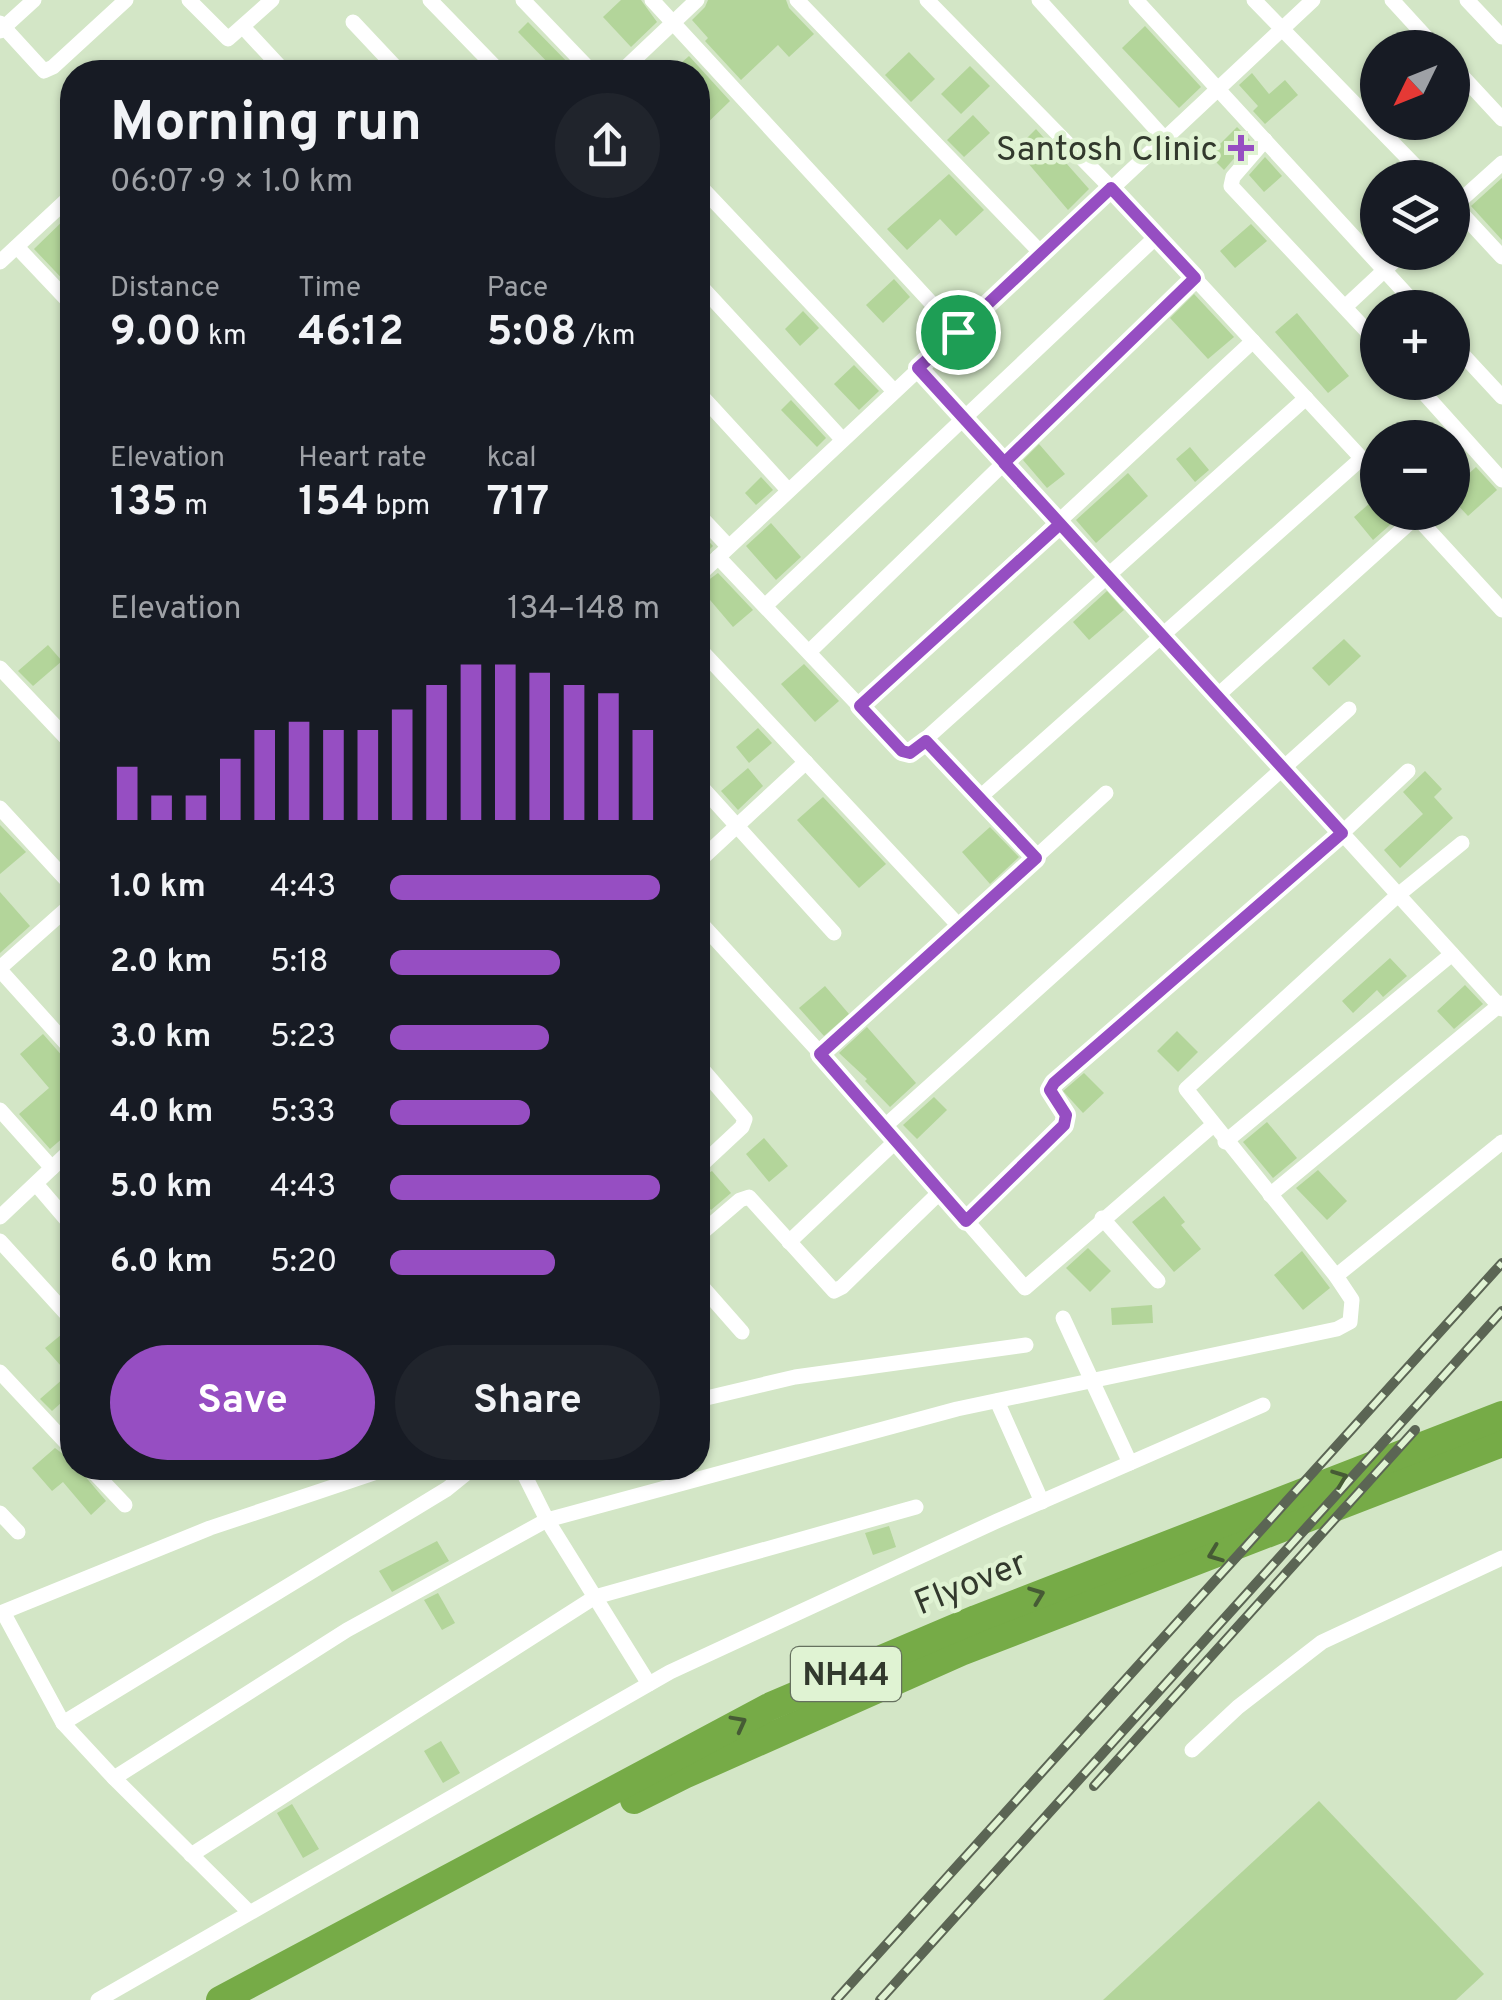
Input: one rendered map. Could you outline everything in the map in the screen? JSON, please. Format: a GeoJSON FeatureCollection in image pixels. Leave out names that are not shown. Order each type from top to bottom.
{"type":"FeatureCollection","features":[{"type":"Feature","properties":{"kind":"highway","name":"Flyover"},"geometry":{"type":"LineString","coordinates":[[220,2000],[771,1706],[976,1619],[1502,1415]]}},
{"type":"Feature","properties":{"kind":"highway","name":"Flyover"},"geometry":{"type":"LineString","coordinates":[[256,2000],[443,1898],[701,1767],[961,1652],[1502,1443]]}},
{"type":"Feature","properties":{"kind":"street"},"geometry":{"type":"LineString","coordinates":[[34,0],[2,27],[39,68],[50,70],[60,61]]}},
{"type":"Feature","properties":{"kind":"street"},"geometry":{"type":"LineString","coordinates":[[61,60],[126,0]]}},
{"type":"Feature","properties":{"kind":"street"},"geometry":{"type":"LineString","coordinates":[[189,0],[224,38],[233,37],[272,0]]}},
{"type":"Feature","properties":{"kind":"street"},"geometry":{"type":"LineString","coordinates":[[430,0],[488,60]]}},
{"type":"Feature","properties":{"kind":"street"},"geometry":{"type":"LineString","coordinates":[[523,0],[580,60]]}},
{"type":"Feature","properties":{"kind":"street"},"geometry":{"type":"LineString","coordinates":[[652,0],[707,60]]}},
{"type":"Feature","properties":{"kind":"street"},"geometry":{"type":"LineString","coordinates":[[633,60],[698,0]]}},
{"type":"Feature","properties":{"kind":"street"},"geometry":{"type":"LineString","coordinates":[[796,0],[1042,254]]}},
{"type":"Feature","properties":{"kind":"street"},"geometry":{"type":"LineString","coordinates":[[927,0],[1111,188],[1360,456]]}},
{"type":"Feature","properties":{"kind":"street"},"geometry":{"type":"LineString","coordinates":[[1039,0],[1164,138]]}},
{"type":"Feature","properties":{"kind":"street"},"geometry":{"type":"LineString","coordinates":[[1136,0],[1360,243]]}},
{"type":"Feature","properties":{"kind":"street"},"geometry":{"type":"LineString","coordinates":[[1254,0],[1409,160]]}},
{"type":"Feature","properties":{"kind":"street"},"geometry":{"type":"LineString","coordinates":[[710,564],[1314,0]]}},
{"type":"Feature","properties":{"kind":"street"},"geometry":{"type":"LineString","coordinates":[[1392,0],[1420,30]]}},
{"type":"Feature","properties":{"kind":"street"},"geometry":{"type":"LineString","coordinates":[[1467,0],[1502,37]]}},
{"type":"Feature","properties":{"kind":"street"},"geometry":{"type":"LineString","coordinates":[[353,22],[389,60]]}},
{"type":"Feature","properties":{"kind":"street"},"geometry":{"type":"LineString","coordinates":[[243,27],[274,60]]}},
{"type":"Feature","properties":{"kind":"street"},"geometry":{"type":"LineString","coordinates":[[710,63],[958,332]]}},
{"type":"Feature","properties":{"kind":"street"},"geometry":{"type":"LineString","coordinates":[[1470,84],[1502,118]]}},
{"type":"Feature","properties":{"kind":"street"},"geometry":{"type":"LineString","coordinates":[[1264,140],[1233,177],[1231,186],[1360,323]]}},
{"type":"Feature","properties":{"kind":"street"},"geometry":{"type":"LineString","coordinates":[[1470,191],[1502,163]]}},
{"type":"Feature","properties":{"kind":"street"},"geometry":{"type":"LineString","coordinates":[[710,197],[894,391]]}},
{"type":"Feature","properties":{"kind":"street"},"geometry":{"type":"LineString","coordinates":[[0,262],[60,206]]}},
{"type":"Feature","properties":{"kind":"street"},"geometry":{"type":"LineString","coordinates":[[1470,224],[1502,257]]}},
{"type":"Feature","properties":{"kind":"street"},"geometry":{"type":"LineString","coordinates":[[765,606],[1156,236]]}},
{"type":"Feature","properties":{"kind":"street"},"geometry":{"type":"LineString","coordinates":[[17,247],[60,292]]}},
{"type":"Feature","properties":{"kind":"street"},"geometry":{"type":"LineString","coordinates":[[1345,307],[1385,270],[1403,290]]}},
{"type":"Feature","properties":{"kind":"street"},"geometry":{"type":"LineString","coordinates":[[808,652],[1195,278]]}},
{"type":"Feature","properties":{"kind":"street"},"geometry":{"type":"LineString","coordinates":[[710,296],[842,440]]}},
{"type":"Feature","properties":{"kind":"street"},"geometry":{"type":"LineString","coordinates":[[860,706],[1253,341]]}},
{"type":"Feature","properties":{"kind":"street"},"geometry":{"type":"LineString","coordinates":[[1470,363],[1502,397]]}},
{"type":"Feature","properties":{"kind":"street"},"geometry":{"type":"LineString","coordinates":[[918,368],[1501,1006],[1270,1195]]}},
{"type":"Feature","properties":{"kind":"street"},"geometry":{"type":"LineString","coordinates":[[710,532],[765,606],[902,751],[910,753],[1306,398]]}},
{"type":"Feature","properties":{"kind":"street"},"geometry":{"type":"LineString","coordinates":[[1430,400],[1502,480]]}},
{"type":"Feature","properties":{"kind":"street"},"geometry":{"type":"LineString","coordinates":[[710,405],[788,490]]}},
{"type":"Feature","properties":{"kind":"street"},"geometry":{"type":"LineString","coordinates":[[978,798],[1360,460]]}},
{"type":"Feature","properties":{"kind":"street"},"geometry":{"type":"LineString","coordinates":[[1217,696],[1398,530]]}},
{"type":"Feature","properties":{"kind":"street"},"geometry":{"type":"LineString","coordinates":[[1428,530],[1502,610]]}},
{"type":"Feature","properties":{"kind":"street"},"geometry":{"type":"LineString","coordinates":[[710,660],[960,928]]}},
{"type":"Feature","properties":{"kind":"street"},"geometry":{"type":"LineString","coordinates":[[0,668],[60,731]]}},
{"type":"Feature","properties":{"kind":"street"},"geometry":{"type":"LineString","coordinates":[[884,1127],[1349,709]]}},
{"type":"Feature","properties":{"kind":"street"},"geometry":{"type":"LineString","coordinates":[[926,741],[1036,858]]}},
{"type":"Feature","properties":{"kind":"street"},"geometry":{"type":"LineString","coordinates":[[710,851],[806,762]]}},
{"type":"Feature","properties":{"kind":"street"},"geometry":{"type":"LineString","coordinates":[[966,1221],[1064,1125],[1066,1115],[1050,1090],[1054,1083],[1342,833],[1408,770]]}},
{"type":"Feature","properties":{"kind":"street"},"geometry":{"type":"LineString","coordinates":[[820,1054],[1106,793]]}},
{"type":"Feature","properties":{"kind":"street"},"geometry":{"type":"LineString","coordinates":[[710,797],[834,934]]}},
{"type":"Feature","properties":{"kind":"street"},"geometry":{"type":"LineString","coordinates":[[0,808],[60,873]]}},
{"type":"Feature","properties":{"kind":"street"},"geometry":{"type":"LineString","coordinates":[[710,1475],[997,1401],[1337,1329],[1350,1322],[1352,1300],[1336,1276],[1186,1093],[1187,1086],[1462,843]]}},
{"type":"Feature","properties":{"kind":"street"},"geometry":{"type":"LineString","coordinates":[[60,915],[0,969],[60,1036]]}},
{"type":"Feature","properties":{"kind":"street"},"geometry":{"type":"LineString","coordinates":[[710,933],[1024,1288],[1212,1126]]}},
{"type":"Feature","properties":{"kind":"street"},"geometry":{"type":"LineString","coordinates":[[1225,1142],[1452,954]]}},
{"type":"Feature","properties":{"kind":"street"},"geometry":{"type":"LineString","coordinates":[[710,1078],[745,1119],[742,1127],[710,1151]]}},
{"type":"Feature","properties":{"kind":"street"},"geometry":{"type":"LineString","coordinates":[[0,1110],[52,1168]]}},
{"type":"Feature","properties":{"kind":"street"},"geometry":{"type":"LineString","coordinates":[[789,1242],[896,1142]]}},
{"type":"Feature","properties":{"kind":"street"},"geometry":{"type":"LineString","coordinates":[[1336,1276],[1502,1142]]}},
{"type":"Feature","properties":{"kind":"street"},"geometry":{"type":"LineString","coordinates":[[0,1217],[60,1160]]}},
{"type":"Feature","properties":{"kind":"street"},"geometry":{"type":"LineString","coordinates":[[36,1184],[60,1212]]}},
{"type":"Feature","properties":{"kind":"street"},"geometry":{"type":"LineString","coordinates":[[710,1226],[745,1197],[754,1200],[828,1288],[839,1289],[940,1192]]}},
{"type":"Feature","properties":{"kind":"street"},"geometry":{"type":"LineString","coordinates":[[1102,1218],[1158,1280]]}},
{"type":"Feature","properties":{"kind":"street"},"geometry":{"type":"LineString","coordinates":[[0,1241],[60,1307]]}},
{"type":"Feature","properties":{"kind":"street"},"geometry":{"type":"LineString","coordinates":[[710,1296],[742,1332]]}},
{"type":"Feature","properties":{"kind":"street"},"geometry":{"type":"LineString","coordinates":[[1063,1318],[1130,1464]]}},
{"type":"Feature","properties":{"kind":"street"},"geometry":{"type":"LineString","coordinates":[[710,1397],[795,1377],[1026,1344]]}},
{"type":"Feature","properties":{"kind":"street"},"geometry":{"type":"LineString","coordinates":[[0,1372],[60,1436]]}},
{"type":"Feature","properties":{"kind":"street"},"geometry":{"type":"LineString","coordinates":[[997,1401],[1042,1502]]}},
{"type":"Feature","properties":{"kind":"street"},"geometry":{"type":"LineString","coordinates":[[98,2000],[649,1684],[1042,1502],[1263,1406]]}},
{"type":"Feature","properties":{"kind":"street"},"geometry":{"type":"LineString","coordinates":[[102,1480],[126,1505]]}},
{"type":"Feature","properties":{"kind":"street"},"geometry":{"type":"LineString","coordinates":[[248,1912],[63,1723],[1,1612],[210,1528],[352,1480]]}},
{"type":"Feature","properties":{"kind":"street"},"geometry":{"type":"LineString","coordinates":[[63,1723],[457,1480]]}},
{"type":"Feature","properties":{"kind":"street"},"geometry":{"type":"LineString","coordinates":[[527,1480],[546,1520],[649,1684]]}},
{"type":"Feature","properties":{"kind":"street"},"geometry":{"type":"LineString","coordinates":[[114,1778],[347,1630],[546,1520],[690,1480]]}},
{"type":"Feature","properties":{"kind":"street"},"geometry":{"type":"LineString","coordinates":[[191,1855],[595,1597],[916,1507]]}},
{"type":"Feature","properties":{"kind":"street"},"geometry":{"type":"LineString","coordinates":[[0,1513],[18,1532]]}},
{"type":"Feature","properties":{"kind":"street"},"geometry":{"type":"LineString","coordinates":[[1192,1750],[1322,1642],[1502,1558]]}},
{"type":"Feature","properties":{"kind":"building"},"geometry":{"type":"Polygon","coordinates":[[[621,0],[641,0],[657,22],[631,47],[603,17],[621,0]]]}},
{"type":"Feature","properties":{"kind":"building"},"geometry":{"type":"Polygon","coordinates":[[[708,0],[786,0],[814,34],[789,57],[778,45],[741,80],[705,41],[708,38],[692,20],[708,0]]]}},
{"type":"Feature","properties":{"kind":"building"},"geometry":{"type":"Polygon","coordinates":[[[528,22],[565,60],[545,60],[518,32],[528,22]]]}},
{"type":"Feature","properties":{"kind":"building"},"geometry":{"type":"Polygon","coordinates":[[[1145,26],[1201,87],[1179,108],[1122,48],[1145,26]]]}},
{"type":"Feature","properties":{"kind":"building"},"geometry":{"type":"Polygon","coordinates":[[[909,52],[935,79],[911,102],[885,75],[909,52]]]}},
{"type":"Feature","properties":{"kind":"building"},"geometry":{"type":"Polygon","coordinates":[[[970,66],[990,86],[961,114],[941,94],[970,66]]]}},
{"type":"Feature","properties":{"kind":"building"},"geometry":{"type":"Polygon","coordinates":[[[1252,73],[1269,94],[1285,80],[1298,95],[1265,124],[1253,111],[1258,106],[1239,85],[1252,73]]]}},
{"type":"Feature","properties":{"kind":"building"},"geometry":{"type":"Polygon","coordinates":[[[710,79],[730,101],[710,120],[710,79]]]}},
{"type":"Feature","properties":{"kind":"building"},"geometry":{"type":"Polygon","coordinates":[[[973,115],[990,133],[964,157],[947,140],[973,115]]]}},
{"type":"Feature","properties":{"kind":"building"},"geometry":{"type":"Polygon","coordinates":[[[1237,127],[1250,140],[1224,170],[1209,155],[1237,127]]]}},
{"type":"Feature","properties":{"kind":"building"},"geometry":{"type":"Polygon","coordinates":[[[1036,129],[1089,189],[1068,210],[1016,149],[1036,129]]]}},
{"type":"Feature","properties":{"kind":"building"},"geometry":{"type":"Polygon","coordinates":[[[1265,157],[1282,176],[1264,192],[1249,175],[1265,157]]]}},
{"type":"Feature","properties":{"kind":"building"},"geometry":{"type":"Polygon","coordinates":[[[949,174],[984,210],[956,236],[940,219],[907,250],[887,229],[949,174]]]}},
{"type":"Feature","properties":{"kind":"building"},"geometry":{"type":"Polygon","coordinates":[[[1502,178],[1502,240],[1471,206],[1502,178]]]}},
{"type":"Feature","properties":{"kind":"building"},"geometry":{"type":"Polygon","coordinates":[[[60,224],[60,276],[34,249],[60,224]]]}},
{"type":"Feature","properties":{"kind":"building"},"geometry":{"type":"Polygon","coordinates":[[[1251,224],[1267,241],[1235,268],[1220,251],[1251,224]]]}},
{"type":"Feature","properties":{"kind":"building"},"geometry":{"type":"Polygon","coordinates":[[[894,279],[910,297],[883,323],[866,305],[894,279]]]}},
{"type":"Feature","properties":{"kind":"building"},"geometry":{"type":"Polygon","coordinates":[[[1194,294],[1234,337],[1208,359],[1170,318],[1194,294]]]}},
{"type":"Feature","properties":{"kind":"building"},"geometry":{"type":"Polygon","coordinates":[[[803,311],[819,328],[800,346],[785,329],[803,311]]]}},
{"type":"Feature","properties":{"kind":"building"},"geometry":{"type":"Polygon","coordinates":[[[1297,313],[1349,376],[1328,393],[1275,332],[1297,313]]]}},
{"type":"Feature","properties":{"kind":"building"},"geometry":{"type":"Polygon","coordinates":[[[854,365],[879,391],[859,410],[834,384],[854,365]]]}},
{"type":"Feature","properties":{"kind":"building"},"geometry":{"type":"Polygon","coordinates":[[[791,400],[826,438],[817,447],[781,410],[791,400]]]}},
{"type":"Feature","properties":{"kind":"building"},"geometry":{"type":"Polygon","coordinates":[[[1039,444],[1065,474],[1047,488],[1023,460],[1039,444]]]}},
{"type":"Feature","properties":{"kind":"building"},"geometry":{"type":"Polygon","coordinates":[[[1190,447],[1209,470],[1195,482],[1176,459],[1190,447]]]}},
{"type":"Feature","properties":{"kind":"building"},"geometry":{"type":"Polygon","coordinates":[[[1476,467],[1497,490],[1470,514],[1470,472],[1476,467]]]}},
{"type":"Feature","properties":{"kind":"building"},"geometry":{"type":"Polygon","coordinates":[[[1128,473],[1148,496],[1096,543],[1076,520],[1128,473]]]}},
{"type":"Feature","properties":{"kind":"building"},"geometry":{"type":"Polygon","coordinates":[[[761,477],[773,490],[756,505],[745,493],[761,477]]]}},
{"type":"Feature","properties":{"kind":"building"},"geometry":{"type":"Polygon","coordinates":[[[771,523],[801,557],[776,580],[746,546],[771,523]]]}},
{"type":"Feature","properties":{"kind":"building"},"geometry":{"type":"Polygon","coordinates":[[[1365,530],[1384,530],[1373,540],[1365,530]]]}},
{"type":"Feature","properties":{"kind":"building"},"geometry":{"type":"Polygon","coordinates":[[[718,573],[753,610],[733,627],[710,600],[710,579],[718,573]]]}},
{"type":"Feature","properties":{"kind":"building"},"geometry":{"type":"Polygon","coordinates":[[[1107,591],[1124,610],[1089,640],[1073,622],[1107,591]]]}},
{"type":"Feature","properties":{"kind":"building"},"geometry":{"type":"Polygon","coordinates":[[[1344,639],[1361,656],[1329,686],[1312,668],[1344,639]]]}},
{"type":"Feature","properties":{"kind":"building"},"geometry":{"type":"Polygon","coordinates":[[[48,645],[60,659],[33,686],[18,671],[48,645]]]}},
{"type":"Feature","properties":{"kind":"building"},"geometry":{"type":"Polygon","coordinates":[[[804,664],[839,701],[815,722],[781,684],[804,664]]]}},
{"type":"Feature","properties":{"kind":"building"},"geometry":{"type":"Polygon","coordinates":[[[758,728],[772,743],[749,763],[736,747],[758,728]]]}},
{"type":"Feature","properties":{"kind":"building"},"geometry":{"type":"Polygon","coordinates":[[[748,768],[763,786],[738,810],[721,791],[748,768]]]}},
{"type":"Feature","properties":{"kind":"building"},"geometry":{"type":"Polygon","coordinates":[[[1425,771],[1442,789],[1434,797],[1453,818],[1400,868],[1384,850],[1423,814],[1403,792],[1425,771]]]}},
{"type":"Feature","properties":{"kind":"building"},"geometry":{"type":"Polygon","coordinates":[[[823,797],[886,864],[859,888],[797,820],[823,797]]]}},
{"type":"Feature","properties":{"kind":"building"},"geometry":{"type":"Polygon","coordinates":[[[0,825],[26,852],[0,874],[0,825]]]}},
{"type":"Feature","properties":{"kind":"building"},"geometry":{"type":"Polygon","coordinates":[[[990,827],[1019,857],[990,884],[962,852],[990,827]]]}},
{"type":"Feature","properties":{"kind":"building"},"geometry":{"type":"Polygon","coordinates":[[[0,892],[30,926],[0,953],[0,892]]]}},
{"type":"Feature","properties":{"kind":"building"},"geometry":{"type":"Polygon","coordinates":[[[1390,958],[1407,976],[1383,997],[1377,990],[1353,1013],[1342,1001],[1390,958]]]}},
{"type":"Feature","properties":{"kind":"building"},"geometry":{"type":"Polygon","coordinates":[[[1465,985],[1483,1004],[1454,1029],[1437,1011],[1465,985]]]}},
{"type":"Feature","properties":{"kind":"building"},"geometry":{"type":"Polygon","coordinates":[[[825,986],[849,1014],[824,1036],[799,1008],[825,986]]]}},
{"type":"Feature","properties":{"kind":"building"},"geometry":{"type":"Polygon","coordinates":[[[867,1027],[916,1083],[890,1107],[839,1053],[867,1027]]]}},
{"type":"Feature","properties":{"kind":"building"},"geometry":{"type":"Polygon","coordinates":[[[1177,1031],[1198,1052],[1178,1072],[1157,1051],[1177,1031]]]}},
{"type":"Feature","properties":{"kind":"building"},"geometry":{"type":"Polygon","coordinates":[[[43,1034],[60,1053],[60,1140],[50,1149],[19,1114],[49,1088],[20,1054],[43,1034]]]}},
{"type":"Feature","properties":{"kind":"building"},"geometry":{"type":"Polygon","coordinates":[[[1084,1073],[1104,1093],[1083,1113],[1063,1091],[1084,1073]]]}},
{"type":"Feature","properties":{"kind":"building"},"geometry":{"type":"Polygon","coordinates":[[[934,1097],[947,1110],[917,1139],[903,1125],[934,1097]]]}},
{"type":"Feature","properties":{"kind":"building"},"geometry":{"type":"Polygon","coordinates":[[[1267,1122],[1297,1158],[1273,1178],[1243,1142],[1267,1122]]]}},
{"type":"Feature","properties":{"kind":"building"},"geometry":{"type":"Polygon","coordinates":[[[764,1138],[788,1166],[769,1182],[746,1154],[764,1138]]]}},
{"type":"Feature","properties":{"kind":"building"},"geometry":{"type":"Polygon","coordinates":[[[1318,1170],[1347,1201],[1327,1220],[1296,1188],[1318,1170]]]}},
{"type":"Feature","properties":{"kind":"building"},"geometry":{"type":"Polygon","coordinates":[[[710,1172],[731,1193],[711,1210],[710,1209],[710,1172]]]}},
{"type":"Feature","properties":{"kind":"building"},"geometry":{"type":"Polygon","coordinates":[[[1164,1196],[1201,1249],[1174,1272],[1132,1222],[1164,1196]]]}},
{"type":"Feature","properties":{"kind":"building"},"geometry":{"type":"Polygon","coordinates":[[[1088,1248],[1111,1271],[1090,1292],[1066,1268],[1088,1248]]]}},
{"type":"Feature","properties":{"kind":"building"},"geometry":{"type":"Polygon","coordinates":[[[1302,1251],[1330,1288],[1303,1310],[1274,1275],[1302,1251]]]}},
{"type":"Feature","properties":{"kind":"building"},"geometry":{"type":"Polygon","coordinates":[[[1152,1305],[1153,1323],[1112,1325],[1111,1308],[1152,1305]]]}},
{"type":"Feature","properties":{"kind":"building"},"geometry":{"type":"Polygon","coordinates":[[[60,1336],[60,1365],[45,1348],[60,1336]]]}},
{"type":"Feature","properties":{"kind":"building"},"geometry":{"type":"Polygon","coordinates":[[[60,1382],[60,1404],[52,1411],[40,1399],[60,1382]]]}},
{"type":"Feature","properties":{"kind":"building"},"geometry":{"type":"Polygon","coordinates":[[[55,1448],[60,1452],[60,1480],[88,1480],[106,1501],[91,1515],[63,1482],[52,1491],[32,1468],[55,1448]]]}},
{"type":"Feature","properties":{"kind":"building"},"geometry":{"type":"Polygon","coordinates":[[[889,1526],[896,1547],[873,1555],[865,1533],[889,1526]]]}},
{"type":"Feature","properties":{"kind":"building"},"geometry":{"type":"Polygon","coordinates":[[[437,1541],[449,1561],[392,1592],[379,1571],[437,1541]]]}},
{"type":"Feature","properties":{"kind":"building"},"geometry":{"type":"Polygon","coordinates":[[[438,1593],[455,1623],[442,1630],[424,1600],[438,1593]]]}},
{"type":"Feature","properties":{"kind":"building"},"geometry":{"type":"Polygon","coordinates":[[[441,1741],[460,1773],[443,1783],[424,1751],[441,1741]]]}},
{"type":"Feature","properties":{"kind":"building"},"geometry":{"type":"Polygon","coordinates":[[[1319,1801],[1484,1974],[1456,2000],[1103,2000],[1319,1801]]]}},
{"type":"Feature","properties":{"kind":"building"},"geometry":{"type":"Polygon","coordinates":[[[292,1804],[319,1849],[303,1858],[277,1813],[292,1804]]]}},
{"type":"Feature","properties":{"kind":"railway"},"geometry":{"type":"LineString","coordinates":[[836,2000],[1502,1263]]}},
{"type":"Feature","properties":{"kind":"railway"},"geometry":{"type":"LineString","coordinates":[[880,2000],[1502,1311]]}},
{"type":"Feature","properties":{"kind":"railway"},"geometry":{"type":"LineString","coordinates":[[1094,1786],[1415,1430]]}},
{"type":"Feature","properties":{"kind":"place","name":"Santosh Clinic"},"geometry":{"type":"Point","coordinates":[1241,148]}},
{"type":"Feature","properties":{"kind":"route"},"geometry":{"type":"LineString","coordinates":[[958,332],[918,368],[1060,524],[1342,833],[1054,1083],[1050,1090],[1066,1115],[1064,1125],[966,1221],[820,1054],[1036,858],[926,741],[910,753],[902,751],[860,706],[1060,524],[1004,463],[1195,278],[1111,188],[958,332]]}}]}
